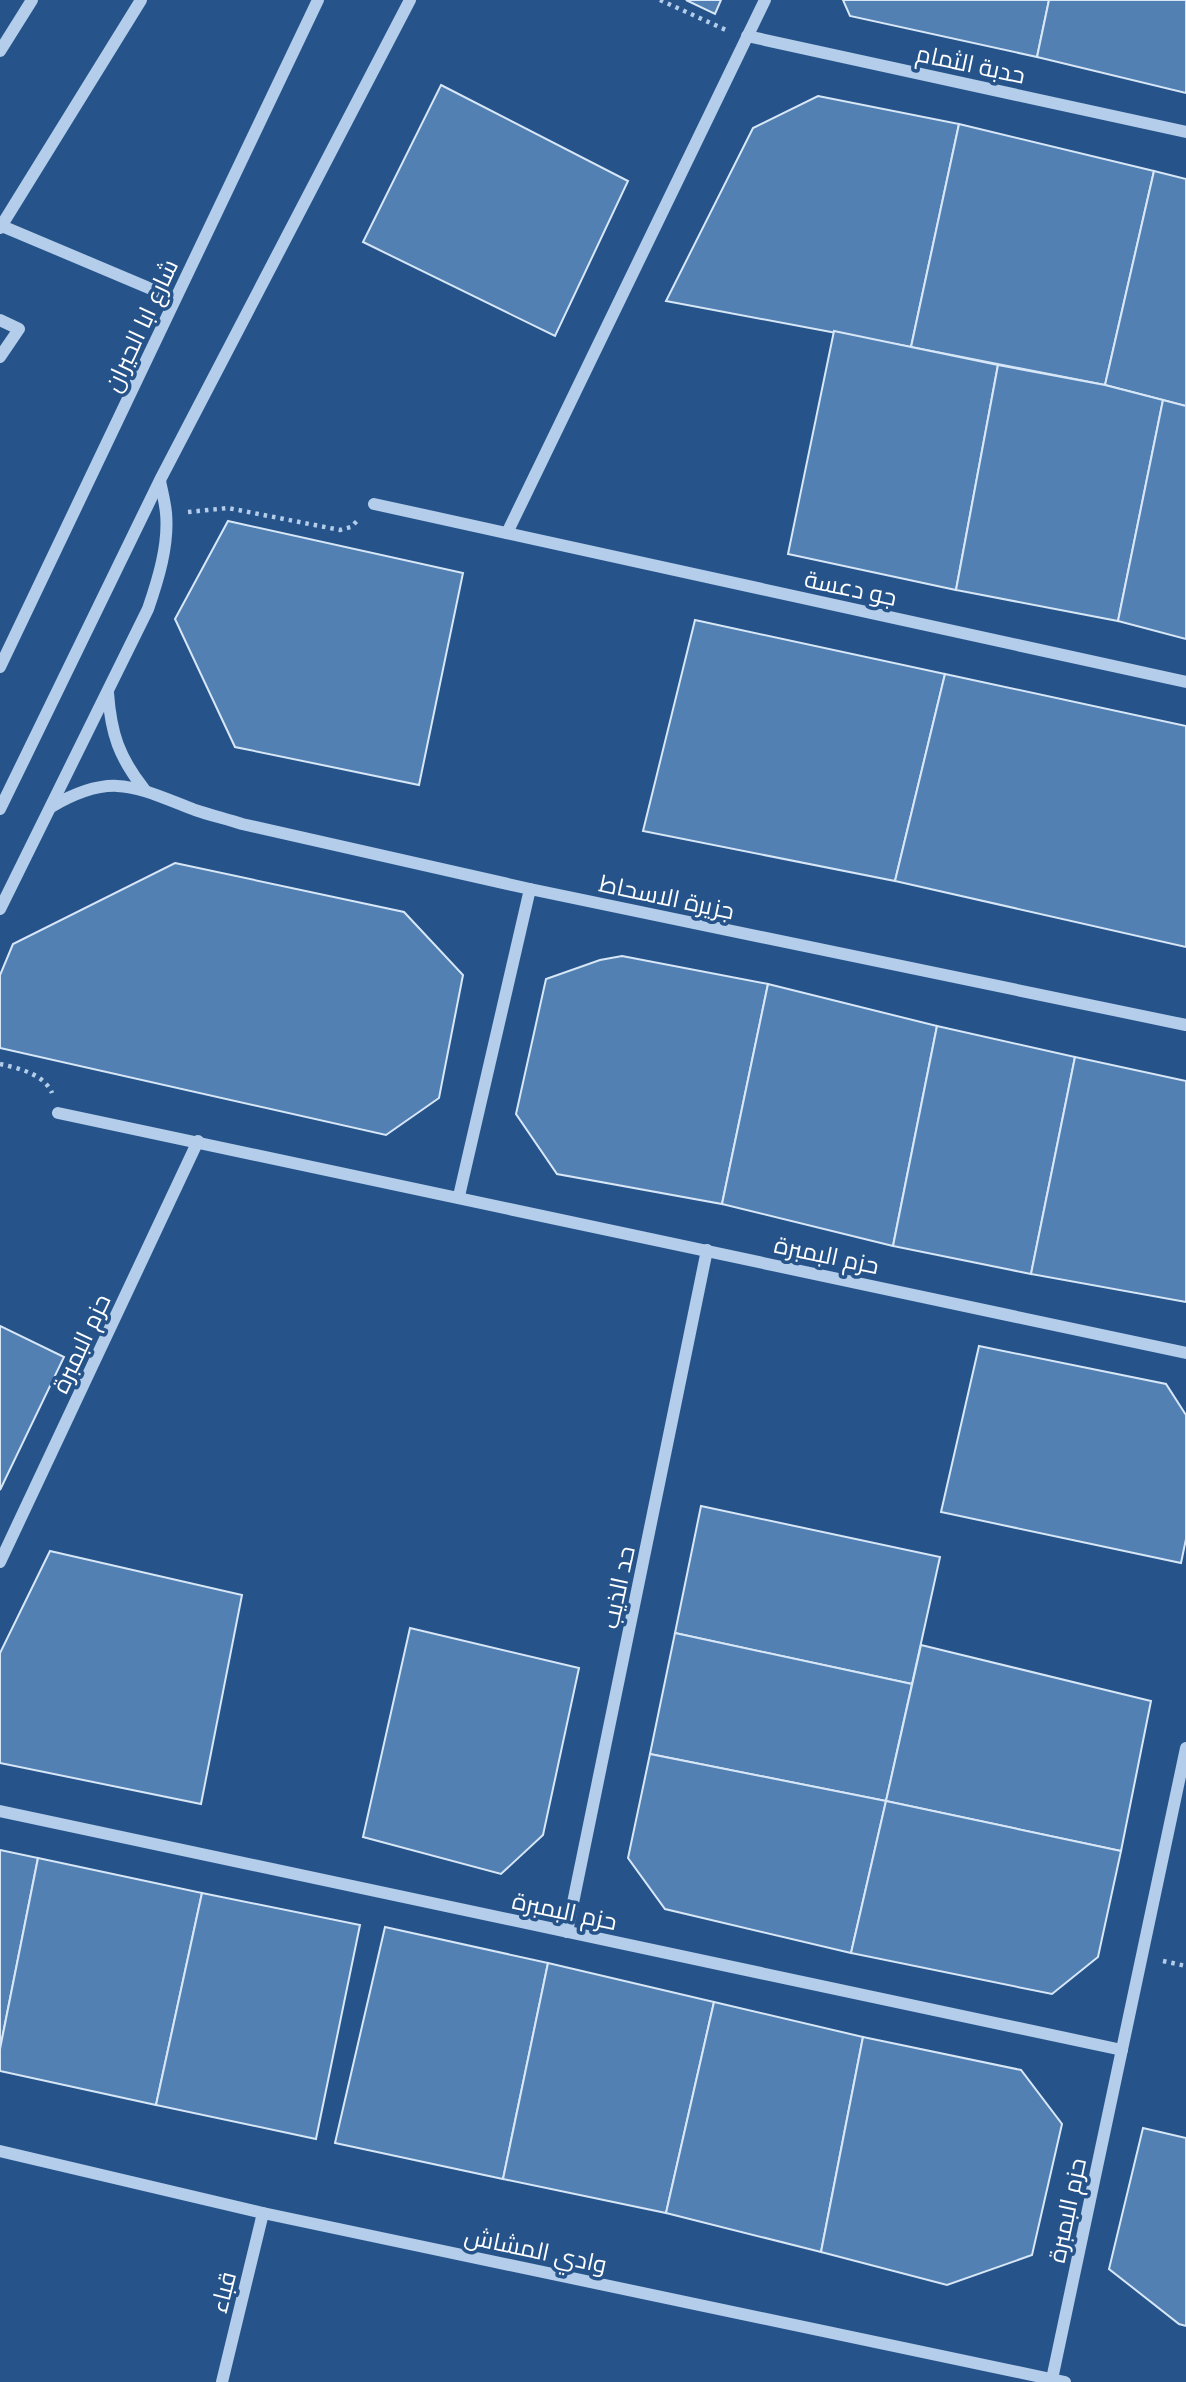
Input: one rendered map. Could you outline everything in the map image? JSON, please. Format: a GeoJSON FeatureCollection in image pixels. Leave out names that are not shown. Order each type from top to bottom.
{"type":"FeatureCollection","features":[{"type":"Feature","properties":{"kind":"street"},"geometry":{"type":"LineString","coordinates":[[0,51],[32,0]]}},
{"type":"Feature","properties":{"kind":"street"},"geometry":{"type":"LineString","coordinates":[[141,0],[1,227],[175,299]]}},
{"type":"Feature","properties":{"kind":"street","name":"شارع ابا الحيران"},"geometry":{"type":"LineString","coordinates":[[0,667],[318,0]]}},
{"type":"Feature","properties":{"kind":"street"},"geometry":{"type":"LineString","coordinates":[[0,809],[160,480],[410,0]]}},
{"type":"Feature","properties":{"kind":"street"},"geometry":{"type":"LineString","coordinates":[[507,533],[765,0]]}},
{"type":"Feature","properties":{"kind":"street","name":"حدبة الثمام"},"geometry":{"type":"LineString","coordinates":[[747,36],[1186,132]]}},
{"type":"Feature","properties":{"kind":"street"},"geometry":{"type":"LineString","coordinates":[[0,320],[19,329],[0,357]]}},
{"type":"Feature","properties":{"kind":"street"},"geometry":{"type":"LineString","coordinates":[[0,909],[148,610],[165,544],[166,514],[160,480]]}},
{"type":"Feature","properties":{"kind":"street","name":"جو دعسة"},"geometry":{"type":"LineString","coordinates":[[373,504],[1186,682]]}},
{"type":"Feature","properties":{"kind":"street"},"geometry":{"type":"LineString","coordinates":[[108,693],[116,745],[128,768],[144,789]]}},
{"type":"Feature","properties":{"kind":"street","name":"جزيرة الاسحاط"},"geometry":{"type":"LineString","coordinates":[[51,807],[72,794],[96,787],[119,785],[144,789],[197,811],[242,824],[530,889],[1186,1025]]}},
{"type":"Feature","properties":{"kind":"street"},"geometry":{"type":"LineString","coordinates":[[458,1196],[530,889]]}},
{"type":"Feature","properties":{"kind":"street","name":"حزم البمبرة"},"geometry":{"type":"LineString","coordinates":[[58,1112],[1186,1353]]}},
{"type":"Feature","properties":{"kind":"street","name":"حزم البمبرة"},"geometry":{"type":"LineString","coordinates":[[0,1562],[198,1141]]}},
{"type":"Feature","properties":{"kind":"street","name":"حد الذيب"},"geometry":{"type":"LineString","coordinates":[[568,1932],[707,1250]]}},
{"type":"Feature","properties":{"kind":"street","name":"حزم البمبرة"},"geometry":{"type":"LineString","coordinates":[[1052,2379],[1186,1748]]}},
{"type":"Feature","properties":{"kind":"street","name":"حزم البمبرة"},"geometry":{"type":"LineString","coordinates":[[0,1811],[1122,2050]]}},
{"type":"Feature","properties":{"kind":"street","name":"وادي المشاش"},"geometry":{"type":"LineString","coordinates":[[0,2151],[263,2213],[1065,2382]]}},
{"type":"Feature","properties":{"kind":"street","name":"قباء"},"geometry":{"type":"LineString","coordinates":[[222,2382],[263,2213]]}},
{"type":"Feature","properties":{"kind":"path"},"geometry":{"type":"LineString","coordinates":[[660,0],[716,27],[747,36]]}},
{"type":"Feature","properties":{"kind":"path"},"geometry":{"type":"LineString","coordinates":[[166,514],[228,508],[340,530],[351,527],[373,504]]}},
{"type":"Feature","properties":{"kind":"path"},"geometry":{"type":"LineString","coordinates":[[0,1064],[38,1077],[48,1084],[58,1112]]}},
{"type":"Feature","properties":{"kind":"building"},"geometry":{"type":"Polygon","coordinates":[[[686,0],[721,0],[715,14],[686,0]]]}},
{"type":"Feature","properties":{"kind":"building"},"geometry":{"type":"Polygon","coordinates":[[[843,0],[1049,0],[1037,57],[850,16],[843,0]]]}},
{"type":"Feature","properties":{"kind":"building"},"geometry":{"type":"Polygon","coordinates":[[[1049,0],[1186,0],[1186,93],[1037,57],[1049,0]]]}},
{"type":"Feature","properties":{"kind":"building"},"geometry":{"type":"Polygon","coordinates":[[[441,85],[628,181],[555,336],[363,242],[441,85]]]}},
{"type":"Feature","properties":{"kind":"building"},"geometry":{"type":"Polygon","coordinates":[[[818,96],[959,124],[911,347],[666,301],[753,128],[818,96]]]}},
{"type":"Feature","properties":{"kind":"building"},"geometry":{"type":"Polygon","coordinates":[[[959,124],[1154,171],[1105,385],[911,347],[959,124]]]}},
{"type":"Feature","properties":{"kind":"building"},"geometry":{"type":"Polygon","coordinates":[[[1154,171],[1186,179],[1186,406],[1105,385],[1154,171]]]}},
{"type":"Feature","properties":{"kind":"building"},"geometry":{"type":"Polygon","coordinates":[[[834,331],[998,365],[956,590],[788,554],[834,331]]]}},
{"type":"Feature","properties":{"kind":"building"},"geometry":{"type":"Polygon","coordinates":[[[998,365],[1105,385],[1163,400],[1118,621],[956,590],[998,365]]]}},
{"type":"Feature","properties":{"kind":"building"},"geometry":{"type":"Polygon","coordinates":[[[1163,400],[1186,406],[1186,639],[1118,621],[1163,400]]]}},
{"type":"Feature","properties":{"kind":"building"},"geometry":{"type":"Polygon","coordinates":[[[228,521],[463,573],[419,785],[235,747],[175,619],[228,521]]]}},
{"type":"Feature","properties":{"kind":"building"},"geometry":{"type":"Polygon","coordinates":[[[695,620],[945,674],[895,881],[643,831],[695,620]]]}},
{"type":"Feature","properties":{"kind":"building"},"geometry":{"type":"Polygon","coordinates":[[[945,674],[1186,726],[1186,947],[895,881],[945,674]]]}},
{"type":"Feature","properties":{"kind":"building"},"geometry":{"type":"Polygon","coordinates":[[[175,863],[404,912],[463,975],[439,1098],[386,1135],[0,1048],[0,975],[13,944],[175,863]]]}},
{"type":"Feature","properties":{"kind":"building"},"geometry":{"type":"Polygon","coordinates":[[[622,956],[768,984],[722,1204],[557,1174],[516,1114],[546,979],[600,960],[622,956]]]}},
{"type":"Feature","properties":{"kind":"building"},"geometry":{"type":"Polygon","coordinates":[[[768,984],[937,1026],[893,1246],[722,1204],[768,984]]]}},
{"type":"Feature","properties":{"kind":"building"},"geometry":{"type":"Polygon","coordinates":[[[937,1026],[1075,1057],[1031,1274],[893,1246],[937,1026]]]}},
{"type":"Feature","properties":{"kind":"building"},"geometry":{"type":"Polygon","coordinates":[[[1075,1057],[1186,1081],[1186,1302],[1031,1274],[1075,1057]]]}},
{"type":"Feature","properties":{"kind":"building"},"geometry":{"type":"Polygon","coordinates":[[[0,1326],[64,1357],[0,1490],[0,1326]]]}},
{"type":"Feature","properties":{"kind":"building"},"geometry":{"type":"Polygon","coordinates":[[[979,1346],[1166,1384],[1186,1415],[1186,1539],[1181,1563],[941,1512],[979,1346]]]}},
{"type":"Feature","properties":{"kind":"building"},"geometry":{"type":"Polygon","coordinates":[[[701,1506],[940,1557],[912,1684],[675,1633],[701,1506]]]}},
{"type":"Feature","properties":{"kind":"building"},"geometry":{"type":"Polygon","coordinates":[[[50,1551],[242,1595],[201,1804],[0,1763],[0,1653],[50,1551]]]}},
{"type":"Feature","properties":{"kind":"building"},"geometry":{"type":"Polygon","coordinates":[[[410,1628],[579,1668],[543,1835],[501,1874],[363,1837],[410,1628]]]}},
{"type":"Feature","properties":{"kind":"building"},"geometry":{"type":"Polygon","coordinates":[[[675,1633],[912,1684],[886,1801],[650,1754],[675,1633]]]}},
{"type":"Feature","properties":{"kind":"building"},"geometry":{"type":"Polygon","coordinates":[[[921,1645],[1151,1701],[1121,1851],[886,1801],[921,1645]]]}},
{"type":"Feature","properties":{"kind":"building"},"geometry":{"type":"Polygon","coordinates":[[[650,1754],[886,1801],[851,1953],[665,1909],[628,1858],[650,1754]]]}},
{"type":"Feature","properties":{"kind":"building"},"geometry":{"type":"Polygon","coordinates":[[[886,1801],[1121,1851],[1098,1957],[1052,1994],[851,1953],[886,1801]]]}},
{"type":"Feature","properties":{"kind":"building"},"geometry":{"type":"Polygon","coordinates":[[[0,1850],[38,1858],[0,2049],[0,1850]]]}},
{"type":"Feature","properties":{"kind":"building"},"geometry":{"type":"Polygon","coordinates":[[[38,1858],[202,1893],[156,2105],[0,2071],[0,2049],[38,1858]]]}},
{"type":"Feature","properties":{"kind":"building"},"geometry":{"type":"Polygon","coordinates":[[[202,1893],[360,1925],[316,2139],[156,2105],[202,1893]]]}},
{"type":"Feature","properties":{"kind":"building"},"geometry":{"type":"Polygon","coordinates":[[[385,1927],[548,1963],[503,2179],[335,2143],[385,1927]]]}},
{"type":"Feature","properties":{"kind":"building"},"geometry":{"type":"Polygon","coordinates":[[[548,1963],[714,2002],[666,2213],[503,2179],[548,1963]]]}},
{"type":"Feature","properties":{"kind":"building"},"geometry":{"type":"Polygon","coordinates":[[[714,2002],[863,2037],[821,2252],[666,2213],[714,2002]]]}},
{"type":"Feature","properties":{"kind":"building"},"geometry":{"type":"Polygon","coordinates":[[[863,2037],[1021,2070],[1062,2124],[1032,2255],[947,2285],[821,2252],[863,2037]]]}},
{"type":"Feature","properties":{"kind":"building"},"geometry":{"type":"Polygon","coordinates":[[[1143,2128],[1186,2138],[1186,2326],[1179,2324],[1109,2269],[1143,2128]]]}}]}
